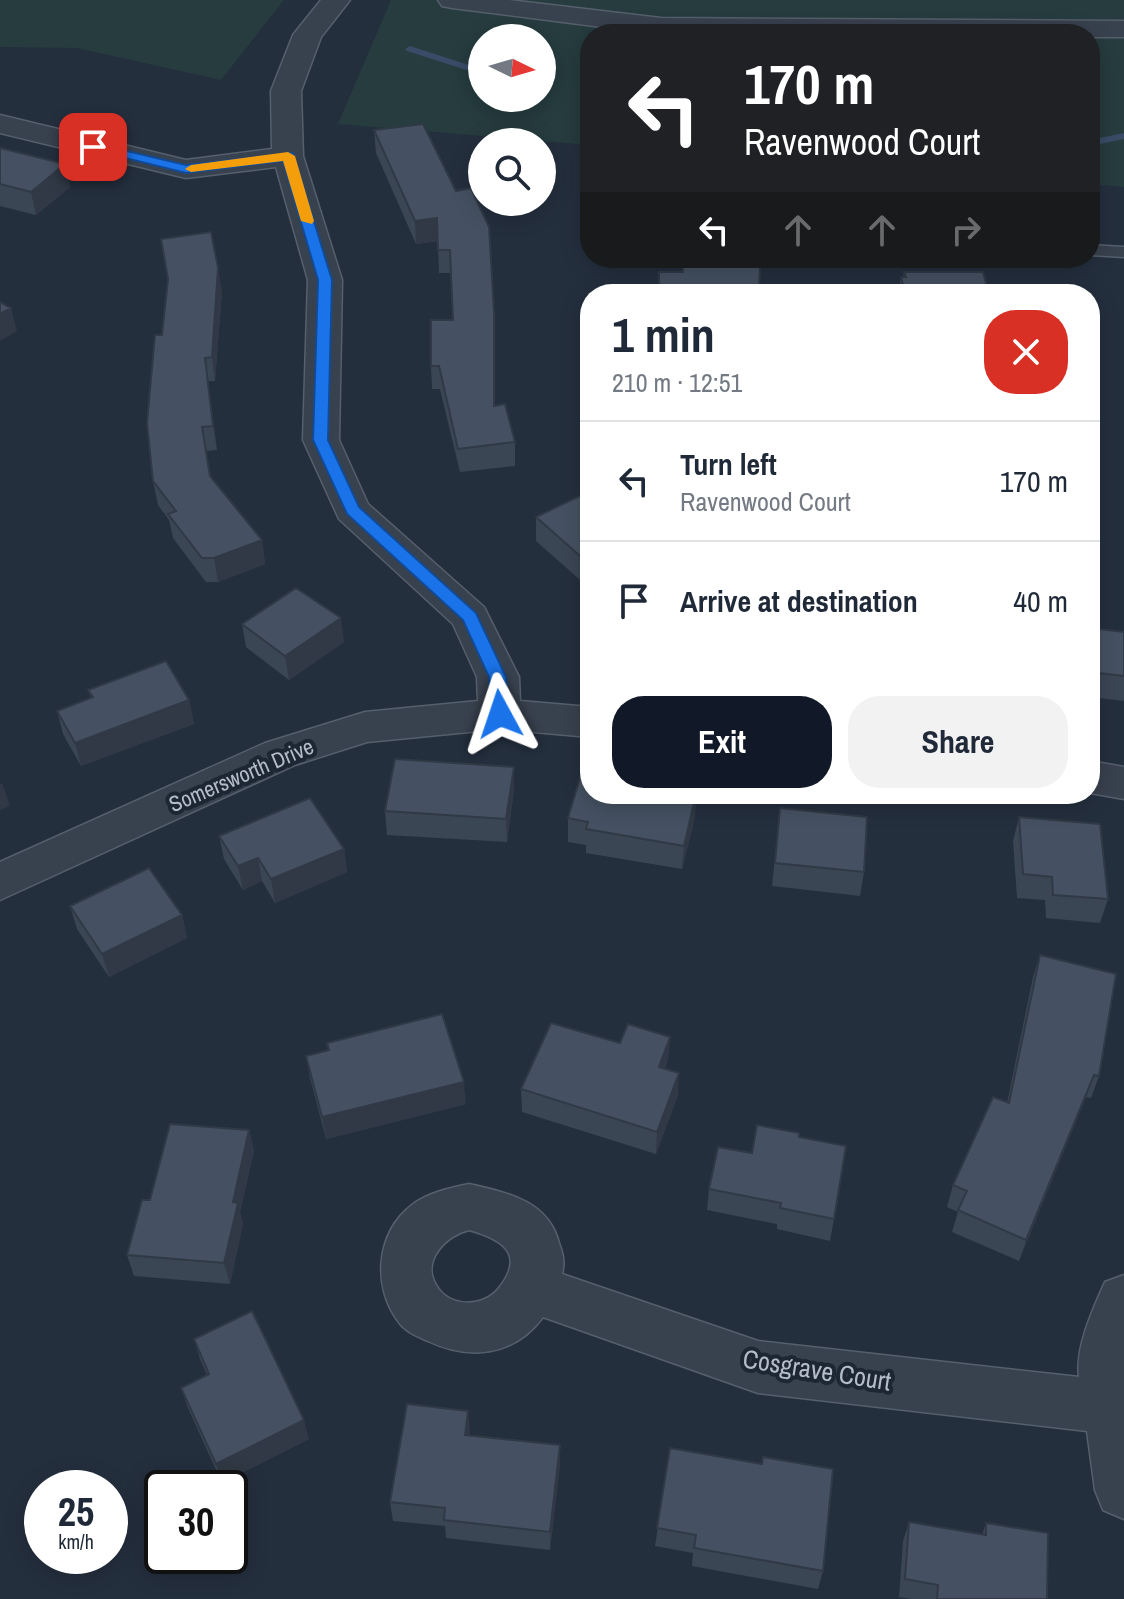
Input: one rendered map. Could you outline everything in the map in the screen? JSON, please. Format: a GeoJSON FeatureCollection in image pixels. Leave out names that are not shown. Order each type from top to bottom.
{"type":"FeatureCollection","features":[{"type":"Feature","properties":{"kind":"street"},"geometry":{"type":"LineString","coordinates":[[336,0],[307,35],[286,91],[288,156],[325,280],[321,440],[352,510],[470,617],[498,677],[500,714]]}},
{"type":"Feature","properties":{"kind":"street"},"geometry":{"type":"LineString","coordinates":[[452,0],[618,24]]}},
{"type":"Feature","properties":{"kind":"street"},"geometry":{"type":"LineString","coordinates":[[1100,29],[1124,29]]}},
{"type":"Feature","properties":{"kind":"street"},"geometry":{"type":"LineString","coordinates":[[0,124],[186,169],[288,156]]}},
{"type":"Feature","properties":{"kind":"street","name":"Somersworth Drive"},"geometry":{"type":"LineString","coordinates":[[0,882],[280,754],[365,727],[500,714],[580,721]]}},
{"type":"Feature","properties":{"kind":"street"},"geometry":{"type":"LineString","coordinates":[[1100,779],[1124,783]]}},
{"type":"Feature","properties":{"kind":"street","name":"Cosgrave Court"},"geometry":{"type":"LineString","coordinates":[[534,1289],[758,1367],[1110,1407]]}},
{"type":"Feature","properties":{"kind":"street"},"geometry":{"type":"LineString","coordinates":[[1124,1300],[1105,1364],[1124,1490]]}},
{"type":"Feature","properties":{"kind":"lane"},"geometry":{"type":"LineString","coordinates":[[1100,251],[1124,252]]}},
{"type":"Feature","properties":{"kind":"green space"},"geometry":{"type":"Polygon","coordinates":[[[0,0],[284,0],[221,80],[77,48],[0,47],[0,0]]]}},
{"type":"Feature","properties":{"kind":"green space"},"geometry":{"type":"Polygon","coordinates":[[[391,0],[1124,0],[1124,187],[1100,185],[1100,24],[580,24],[580,144],[556,142],[556,128],[468,128],[468,135],[338,124],[391,0]]]}},
{"type":"Feature","properties":{"kind":"building"},"geometry":{"type":"Polygon","coordinates":[[[423,124],[456,191],[468,189],[468,216],[484,216],[489,227],[494,312],[494,406],[505,404],[515,442],[458,449],[439,366],[431,366],[431,320],[453,320],[450,250],[438,250],[437,218],[415,221],[374,130],[423,124]]]}},
{"type":"Feature","properties":{"kind":"building"},"geometry":{"type":"Polygon","coordinates":[[[0,148],[65,164],[31,192],[0,184],[0,148]]]}},
{"type":"Feature","properties":{"kind":"building"},"geometry":{"type":"Polygon","coordinates":[[[211,232],[218,268],[212,357],[205,358],[213,426],[202,427],[210,476],[262,540],[214,558],[202,558],[168,514],[176,511],[153,481],[147,423],[155,335],[162,335],[168,279],[161,239],[211,232]]]}},
{"type":"Feature","properties":{"kind":"building"},"geometry":{"type":"Polygon","coordinates":[[[683,268],[760,268],[759,284],[659,284],[659,272],[683,272],[683,268]]]}},
{"type":"Feature","properties":{"kind":"building"},"geometry":{"type":"Polygon","coordinates":[[[904,272],[983,272],[986,284],[903,284],[901,277],[906,277],[904,272]]]}},
{"type":"Feature","properties":{"kind":"building"},"geometry":{"type":"Polygon","coordinates":[[[0,302],[11,308],[0,314],[0,302]]]}},
{"type":"Feature","properties":{"kind":"building"},"geometry":{"type":"Polygon","coordinates":[[[580,496],[580,556],[536,517],[580,496]]]}},
{"type":"Feature","properties":{"kind":"building"},"geometry":{"type":"Polygon","coordinates":[[[296,588],[341,618],[285,656],[242,624],[296,588]]]}},
{"type":"Feature","properties":{"kind":"building"},"geometry":{"type":"Polygon","coordinates":[[[1100,629],[1124,632],[1124,676],[1100,673],[1100,629]]]}},
{"type":"Feature","properties":{"kind":"building"},"geometry":{"type":"Polygon","coordinates":[[[166,661],[189,700],[75,743],[57,711],[93,697],[88,690],[166,661]]]}},
{"type":"Feature","properties":{"kind":"building"},"geometry":{"type":"Polygon","coordinates":[[[395,759],[514,767],[506,819],[385,811],[395,759]]]}},
{"type":"Feature","properties":{"kind":"building"},"geometry":{"type":"Polygon","coordinates":[[[580,777],[580,804],[694,804],[684,846],[586,829],[588,822],[568,818],[580,777]]]}},
{"type":"Feature","properties":{"kind":"building"},"geometry":{"type":"Polygon","coordinates":[[[310,798],[344,849],[271,879],[258,858],[238,866],[219,836],[310,798]]]}},
{"type":"Feature","properties":{"kind":"building"},"geometry":{"type":"Polygon","coordinates":[[[780,808],[867,817],[864,872],[775,863],[780,808]]]}},
{"type":"Feature","properties":{"kind":"building"},"geometry":{"type":"Polygon","coordinates":[[[1019,817],[1100,824],[1108,899],[1053,895],[1052,877],[1023,874],[1019,817]]]}},
{"type":"Feature","properties":{"kind":"building"},"geometry":{"type":"Polygon","coordinates":[[[149,868],[182,915],[102,954],[70,906],[149,868]]]}},
{"type":"Feature","properties":{"kind":"building"},"geometry":{"type":"Polygon","coordinates":[[[1040,955],[1116,974],[1099,1076],[1094,1075],[1026,1240],[958,1210],[967,1191],[953,1185],[993,1097],[1009,1103],[1040,955]]]}},
{"type":"Feature","properties":{"kind":"building"},"geometry":{"type":"Polygon","coordinates":[[[442,1014],[464,1082],[322,1117],[306,1056],[329,1050],[327,1043],[442,1014]]]}},
{"type":"Feature","properties":{"kind":"building"},"geometry":{"type":"Polygon","coordinates":[[[551,1023],[620,1043],[628,1024],[670,1037],[659,1067],[679,1073],[657,1132],[521,1089],[551,1023]]]}},
{"type":"Feature","properties":{"kind":"building"},"geometry":{"type":"Polygon","coordinates":[[[170,1124],[249,1130],[233,1202],[238,1203],[224,1263],[127,1255],[142,1200],[150,1200],[170,1124]]]}},
{"type":"Feature","properties":{"kind":"building"},"geometry":{"type":"Polygon","coordinates":[[[757,1125],[846,1146],[834,1219],[780,1208],[781,1203],[709,1189],[718,1147],[752,1153],[757,1125]]]}},
{"type":"Feature","properties":{"kind":"building"},"geometry":{"type":"Polygon","coordinates":[[[252,1311],[304,1420],[216,1464],[181,1388],[209,1374],[194,1339],[252,1311]]]}},
{"type":"Feature","properties":{"kind":"building"},"geometry":{"type":"Polygon","coordinates":[[[407,1404],[468,1411],[465,1435],[560,1445],[550,1532],[444,1520],[445,1508],[390,1502],[407,1404]]]}},
{"type":"Feature","properties":{"kind":"building"},"geometry":{"type":"Polygon","coordinates":[[[670,1448],[762,1464],[763,1457],[833,1469],[823,1571],[694,1548],[696,1535],[657,1528],[670,1448]]]}},
{"type":"Feature","properties":{"kind":"building"},"geometry":{"type":"Polygon","coordinates":[[[909,1522],[986,1535],[986,1523],[1048,1533],[1047,1599],[937,1599],[938,1585],[905,1579],[909,1522]]]}},
{"type":"Feature","properties":{"kind":"waterway"},"geometry":{"type":"LineString","coordinates":[[410,49],[468,68]]}},
{"type":"Feature","properties":{"kind":"waterway"},"geometry":{"type":"LineString","coordinates":[[1100,141],[1124,136]]}},
{"type":"Feature","properties":{"kind":"slow traffic"},"geometry":{"type":"LineString","coordinates":[[191,169],[288,156],[308,221]]}},
{"type":"Feature","properties":{"kind":"route"},"geometry":{"type":"LineString","coordinates":[[93,147],[186,169],[288,156],[325,280],[321,440],[352,510],[470,617],[498,677],[500,714]]}}]}
